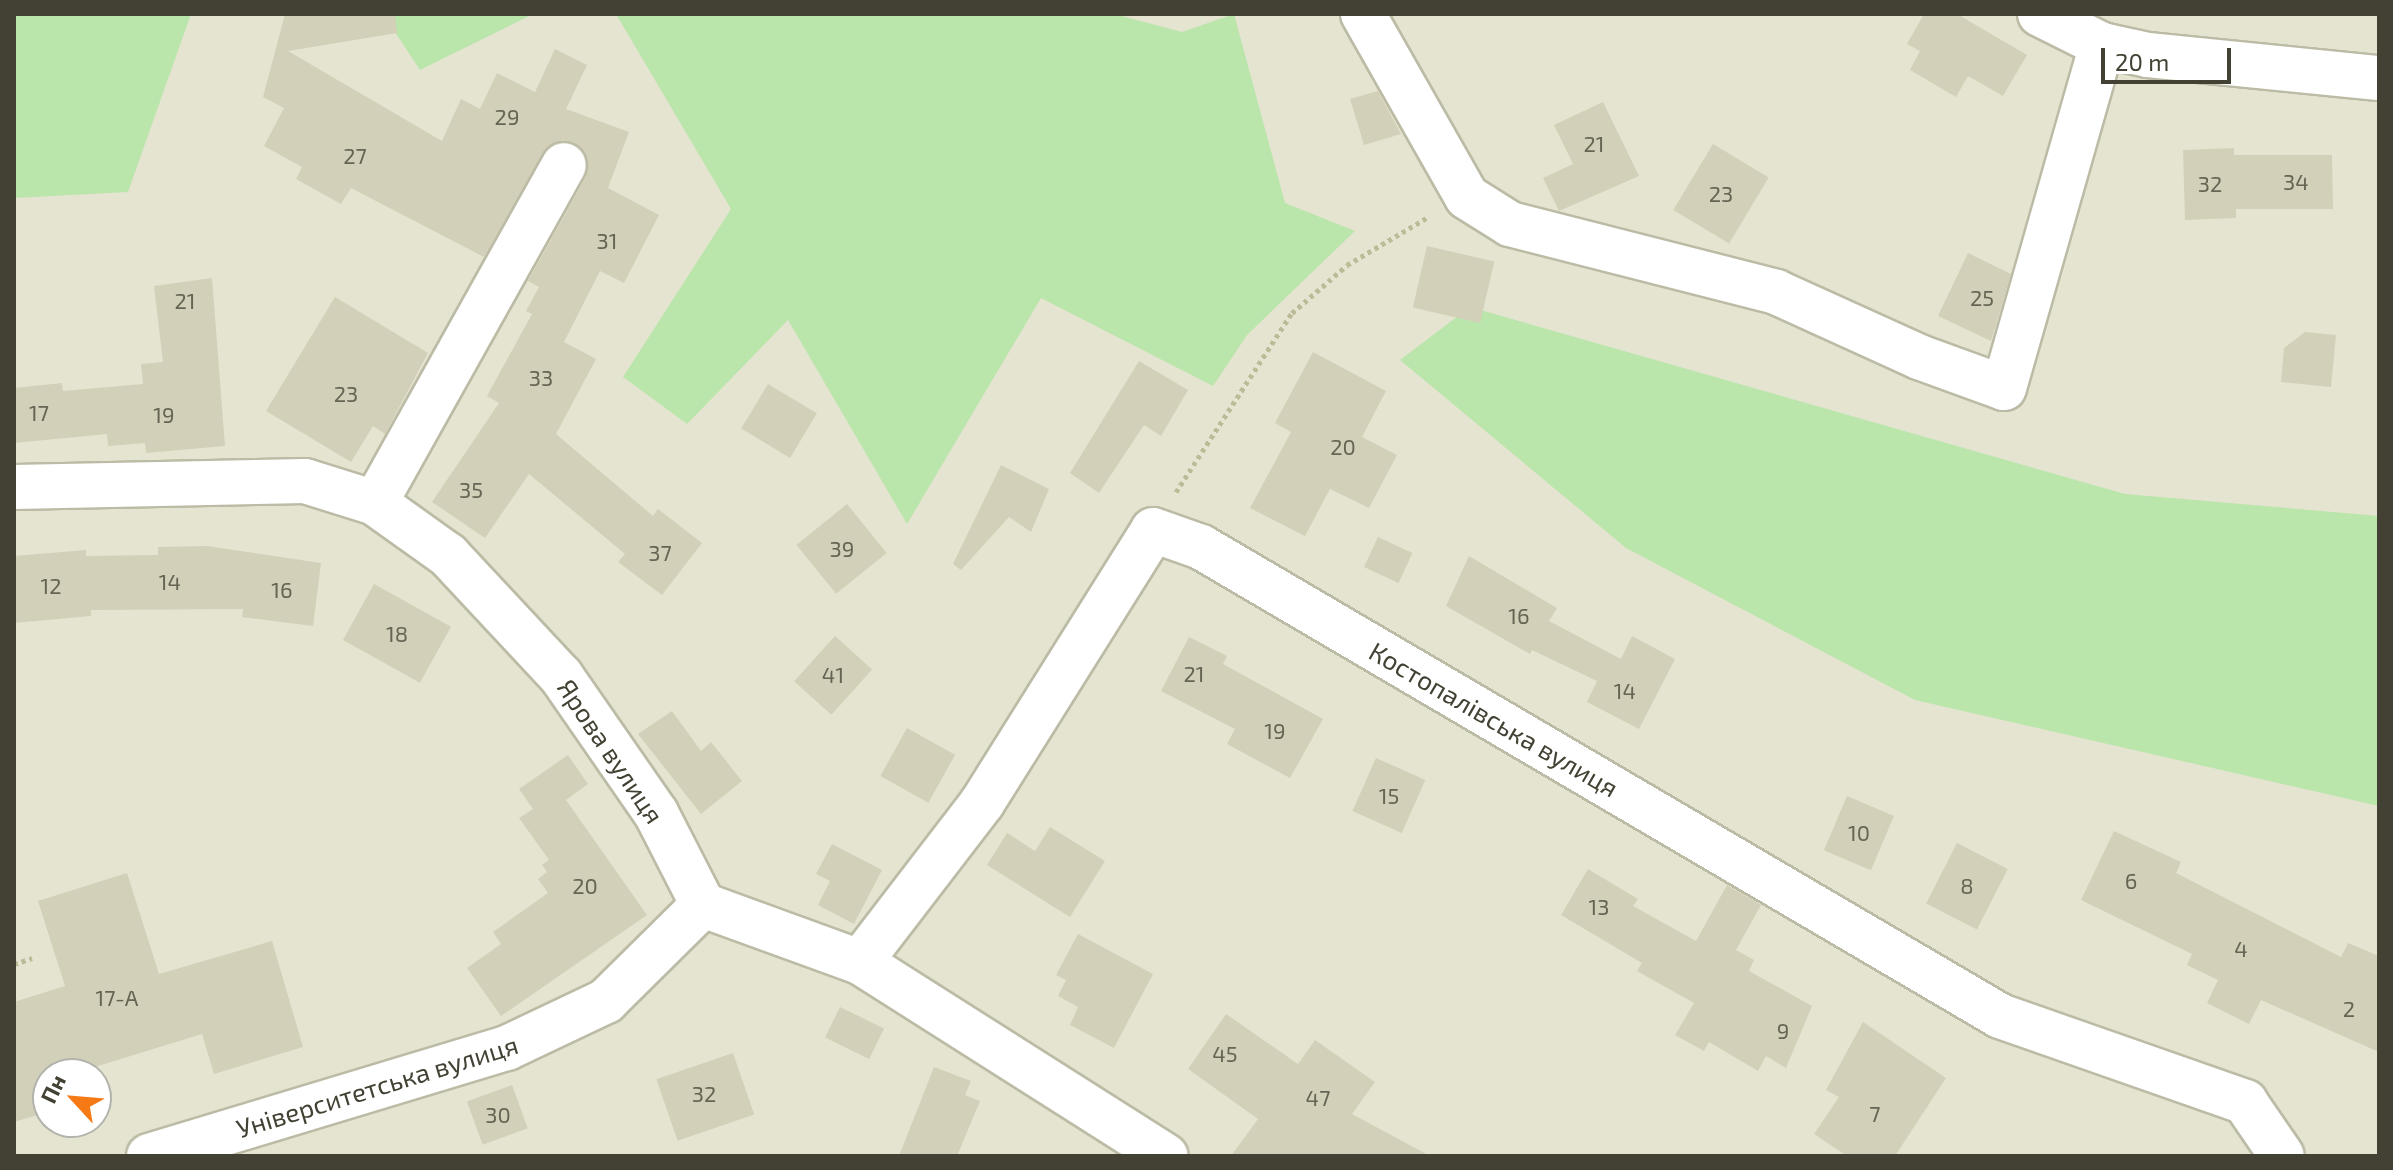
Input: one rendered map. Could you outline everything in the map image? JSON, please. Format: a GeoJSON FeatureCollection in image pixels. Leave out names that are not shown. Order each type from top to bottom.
{"type":"FeatureCollection","features":[{"type":"Feature","properties":{"kind":"street"},"geometry":{"type":"LineString","coordinates":[[1363,14],[1467,197],[1510,224],[1776,292],[1919,357],[2004,388],[2102,45]]}},
{"type":"Feature","properties":{"kind":"street"},"geometry":{"type":"LineString","coordinates":[[2040,14],[2102,45],[2148,55],[2379,78]]}},
{"type":"Feature","properties":{"kind":"street"},"geometry":{"type":"LineString","coordinates":[[375,503],[564,165]]}},
{"type":"Feature","properties":{"kind":"street","name":"Ярова вулиця"},"geometry":{"type":"LineString","coordinates":[[14,487],[305,481],[375,503],[448,555],[561,676],[656,813],[703,905]]}},
{"type":"Feature","properties":{"kind":"street","name":"Костопалівська вулиця"},"geometry":{"type":"LineString","coordinates":[[860,962],[982,803],[1153,530],[1201,547],[2000,1016],[2245,1102],[2282,1156]]}},
{"type":"Feature","properties":{"kind":"street"},"geometry":{"type":"LineString","coordinates":[[703,905],[860,962],[1166,1156]]}},
{"type":"Feature","properties":{"kind":"street","name":"Університетська вулиця"},"geometry":{"type":"LineString","coordinates":[[149,1156],[507,1048],[606,1001],[703,905]]}},
{"type":"Feature","properties":{"kind":"path"},"geometry":{"type":"LineString","coordinates":[[1198,456],[1292,313],[1347,265],[1420,222]]}},
{"type":"Feature","properties":{"kind":"path"},"geometry":{"type":"LineString","coordinates":[[14,964],[32,958]]}},
{"type":"Feature","properties":{"kind":"shaded area"},"geometry":{"type":"Polygon","coordinates":[[[14,14],[2379,14],[2379,1156],[14,1156],[14,14]]]}},
{"type":"Feature","properties":{"kind":"green space"},"geometry":{"type":"Polygon","coordinates":[[[14,14],[191,14],[128,192],[14,198],[14,14]]]}},
{"type":"Feature","properties":{"kind":"green space"},"geometry":{"type":"Polygon","coordinates":[[[383,14],[533,14],[420,70],[383,14]]]}},
{"type":"Feature","properties":{"kind":"green space"},"geometry":{"type":"Polygon","coordinates":[[[616,14],[1114,14],[1182,32],[1234,14],[1285,203],[1355,231],[1247,335],[1213,386],[1041,298],[907,524],[788,320],[687,424],[623,377],[731,209],[616,14]]]}},
{"type":"Feature","properties":{"kind":"green space"},"geometry":{"type":"Polygon","coordinates":[[[1470,307],[2125,494],[2379,516],[2379,806],[1915,700],[1626,548],[1400,360],[1470,307]]]}},
{"type":"Feature","properties":{"kind":"building"},"geometry":{"type":"Polygon","coordinates":[[[285,14],[395,14],[397,33],[288,51],[442,141],[461,99],[480,109],[497,73],[535,92],[555,49],[587,65],[566,109],[629,132],[608,188],[659,215],[624,283],[600,271],[564,342],[596,359],[556,434],[653,516],[658,509],[702,543],[662,595],[618,562],[625,554],[529,474],[485,538],[432,502],[499,403],[487,396],[532,314],[526,311],[539,287],[528,281],[586,177],[585,152],[563,140],[543,152],[484,257],[351,188],[341,204],[296,179],[302,167],[264,146],[284,108],[263,97],[285,14]]]}},
{"type":"Feature","properties":{"kind":"building"},"geometry":{"type":"Polygon","coordinates":[[[1924,14],[1957,14],[2027,55],[2003,96],[1968,76],[1956,97],[1910,70],[1920,51],[1907,44],[1924,14]]]}},
{"type":"Feature","properties":{"kind":"building"},"geometry":{"type":"Polygon","coordinates":[[[1378,91],[1401,134],[1364,145],[1350,99],[1378,91]]]}},
{"type":"Feature","properties":{"kind":"building"},"geometry":{"type":"Polygon","coordinates":[[[1603,102],[1639,176],[1559,211],[1543,178],[1573,164],[1554,125],[1603,102]]]}},
{"type":"Feature","properties":{"kind":"building"},"geometry":{"type":"Polygon","coordinates":[[[1713,144],[1769,177],[1729,243],[1673,210],[1713,144]]]}},
{"type":"Feature","properties":{"kind":"building"},"geometry":{"type":"Polygon","coordinates":[[[2234,148],[2234,155],[2332,155],[2333,209],[2236,209],[2236,218],[2185,220],[2183,150],[2234,148]]]}},
{"type":"Feature","properties":{"kind":"building"},"geometry":{"type":"Polygon","coordinates":[[[1427,246],[1494,262],[1480,323],[1413,307],[1427,246]]]}},
{"type":"Feature","properties":{"kind":"building"},"geometry":{"type":"Polygon","coordinates":[[[1968,253],[2011,274],[1991,341],[1938,316],[1968,253]]]}},
{"type":"Feature","properties":{"kind":"building"},"geometry":{"type":"Polygon","coordinates":[[[212,278],[225,446],[146,453],[145,443],[108,446],[107,434],[14,443],[14,388],[62,383],[63,391],[143,384],[141,364],[163,362],[154,286],[212,278]]]}},
{"type":"Feature","properties":{"kind":"building"},"geometry":{"type":"Polygon","coordinates":[[[335,297],[428,353],[385,434],[373,426],[351,462],[266,411],[335,297]]]}},
{"type":"Feature","properties":{"kind":"building"},"geometry":{"type":"Polygon","coordinates":[[[2305,332],[2336,335],[2331,387],[2281,382],[2284,348],[2305,332]]]}},
{"type":"Feature","properties":{"kind":"building"},"geometry":{"type":"Polygon","coordinates":[[[1313,352],[1386,391],[1362,437],[1397,455],[1369,508],[1330,489],[1305,536],[1250,508],[1291,432],[1275,423],[1313,352]]]}},
{"type":"Feature","properties":{"kind":"building"},"geometry":{"type":"Polygon","coordinates":[[[1139,361],[1188,390],[1161,436],[1144,425],[1099,493],[1070,473],[1139,361]]]}},
{"type":"Feature","properties":{"kind":"building"},"geometry":{"type":"Polygon","coordinates":[[[768,384],[817,413],[790,458],[741,429],[768,384]]]}},
{"type":"Feature","properties":{"kind":"building"},"geometry":{"type":"Polygon","coordinates":[[[1001,465],[1049,489],[1031,532],[1009,517],[961,570],[953,564],[1001,465]]]}},
{"type":"Feature","properties":{"kind":"building"},"geometry":{"type":"Polygon","coordinates":[[[847,504],[887,553],[836,594],[796,545],[847,504]]]}},
{"type":"Feature","properties":{"kind":"building"},"geometry":{"type":"Polygon","coordinates":[[[1378,537],[1412,553],[1398,583],[1364,567],[1378,537]]]}},
{"type":"Feature","properties":{"kind":"building"},"geometry":{"type":"Polygon","coordinates":[[[207,546],[321,563],[313,626],[242,617],[243,609],[91,610],[91,616],[14,623],[14,556],[86,550],[86,556],[158,555],[158,547],[207,546]]]}},
{"type":"Feature","properties":{"kind":"building"},"geometry":{"type":"Polygon","coordinates":[[[1469,556],[1557,608],[1549,621],[1621,659],[1632,636],[1675,659],[1639,729],[1587,702],[1597,681],[1532,650],[1530,654],[1446,606],[1469,556]]]}},
{"type":"Feature","properties":{"kind":"building"},"geometry":{"type":"Polygon","coordinates":[[[374,584],[451,627],[420,683],[343,640],[374,584]]]}},
{"type":"Feature","properties":{"kind":"building"},"geometry":{"type":"Polygon","coordinates":[[[835,636],[872,669],[831,715],[794,681],[835,636]]]}},
{"type":"Feature","properties":{"kind":"building"},"geometry":{"type":"Polygon","coordinates":[[[1189,637],[1227,656],[1223,664],[1323,719],[1290,778],[1227,744],[1235,729],[1161,691],[1189,637]]]}},
{"type":"Feature","properties":{"kind":"building"},"geometry":{"type":"Polygon","coordinates":[[[672,711],[701,751],[711,742],[742,781],[701,814],[638,734],[672,711]]]}},
{"type":"Feature","properties":{"kind":"building"},"geometry":{"type":"Polygon","coordinates":[[[907,728],[955,755],[928,803],[880,776],[907,728]]]}},
{"type":"Feature","properties":{"kind":"building"},"geometry":{"type":"Polygon","coordinates":[[[568,755],[588,784],[566,800],[647,915],[501,1016],[467,968],[501,944],[493,932],[548,893],[538,879],[547,872],[542,865],[549,860],[519,818],[533,809],[519,789],[568,755]]]}},
{"type":"Feature","properties":{"kind":"building"},"geometry":{"type":"Polygon","coordinates":[[[1376,758],[1425,780],[1402,833],[1352,811],[1376,758]]]}},
{"type":"Feature","properties":{"kind":"building"},"geometry":{"type":"Polygon","coordinates":[[[1847,796],[1894,816],[1871,870],[1824,850],[1847,796]]]}},
{"type":"Feature","properties":{"kind":"building"},"geometry":{"type":"Polygon","coordinates":[[[1050,827],[1105,861],[1070,917],[987,865],[1007,833],[1035,851],[1050,827]]]}},
{"type":"Feature","properties":{"kind":"building"},"geometry":{"type":"Polygon","coordinates":[[[2114,831],[2181,862],[2176,873],[2341,957],[2348,943],[2379,956],[2379,1052],[2261,1000],[2249,1024],[2207,1003],[2218,980],[2187,965],[2192,954],[2081,900],[2114,831]]]}},
{"type":"Feature","properties":{"kind":"building"},"geometry":{"type":"Polygon","coordinates":[[[1957,843],[2008,869],[1977,929],[1926,904],[1957,843]]]}},
{"type":"Feature","properties":{"kind":"building"},"geometry":{"type":"Polygon","coordinates":[[[832,844],[882,870],[854,924],[818,905],[830,881],[816,874],[832,844]]]}},
{"type":"Feature","properties":{"kind":"building"},"geometry":{"type":"Polygon","coordinates":[[[1588,869],[1638,899],[1633,906],[1696,941],[1727,885],[1761,905],[1736,950],[1754,960],[1749,971],[1812,1006],[1786,1068],[1766,1056],[1758,1071],[1709,1042],[1704,1051],[1675,1035],[1694,1003],[1637,971],[1642,963],[1561,915],[1588,869]]]}},
{"type":"Feature","properties":{"kind":"building"},"geometry":{"type":"Polygon","coordinates":[[[127,873],[159,974],[272,941],[303,1047],[214,1074],[202,1034],[112,1062],[112,1058],[32,1058],[32,1117],[14,1122],[14,1002],[65,986],[38,901],[127,873]]]}},
{"type":"Feature","properties":{"kind":"building"},"geometry":{"type":"Polygon","coordinates":[[[1078,934],[1153,974],[1114,1048],[1070,1025],[1078,1007],[1058,996],[1066,980],[1056,975],[1078,934]]]}},
{"type":"Feature","properties":{"kind":"building"},"geometry":{"type":"Polygon","coordinates":[[[840,1007],[884,1028],[869,1059],[825,1038],[840,1007]]]}},
{"type":"Feature","properties":{"kind":"building"},"geometry":{"type":"Polygon","coordinates":[[[1226,1014],[1298,1064],[1315,1040],[1375,1082],[1352,1114],[1430,1156],[1231,1156],[1258,1119],[1188,1069],[1226,1014]]]}},
{"type":"Feature","properties":{"kind":"building"},"geometry":{"type":"Polygon","coordinates":[[[1863,1022],[1946,1078],[1895,1156],[1847,1156],[1814,1134],[1839,1097],[1826,1090],[1863,1022]]]}},
{"type":"Feature","properties":{"kind":"building"},"geometry":{"type":"Polygon","coordinates":[[[733,1053],[754,1114],[678,1141],[656,1079],[733,1053]]]}},
{"type":"Feature","properties":{"kind":"building"},"geometry":{"type":"Polygon","coordinates":[[[934,1067],[971,1081],[965,1095],[980,1101],[957,1156],[899,1156],[934,1067]]]}},
{"type":"Feature","properties":{"kind":"building"},"geometry":{"type":"Polygon","coordinates":[[[512,1085],[528,1128],[483,1145],[467,1101],[512,1085]]]}}]}
